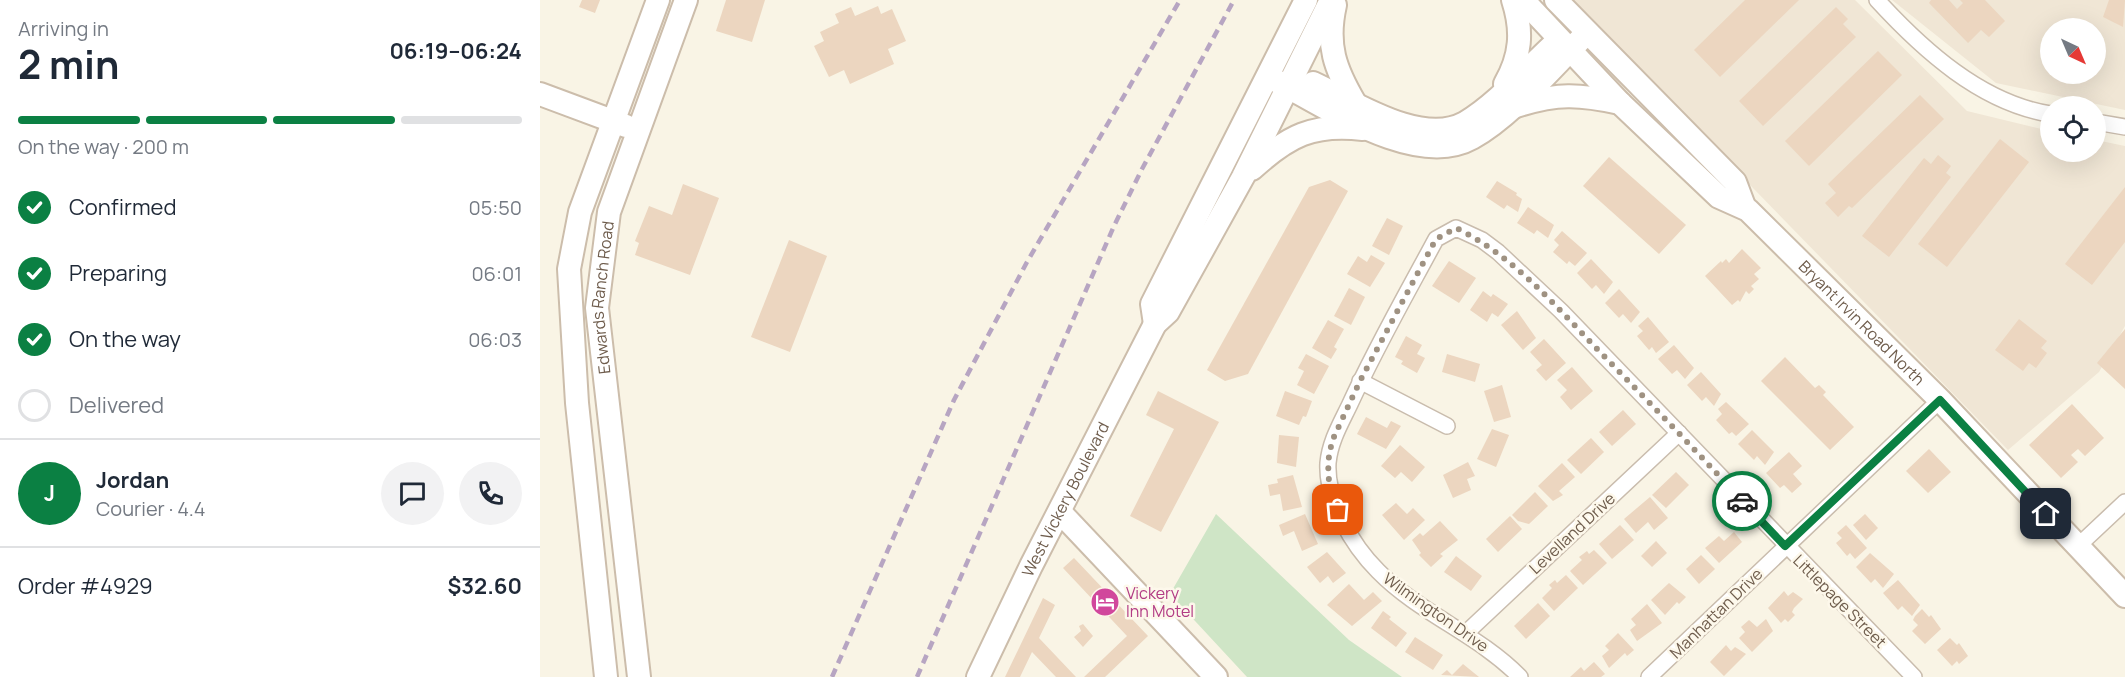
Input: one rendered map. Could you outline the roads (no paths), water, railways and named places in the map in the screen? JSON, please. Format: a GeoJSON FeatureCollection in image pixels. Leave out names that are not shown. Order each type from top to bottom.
{"type":"FeatureCollection","features":[{"type":"Feature","properties":{"kind":"main road","name":"Edwards Ranch Road"},"geometry":{"type":"LineString","coordinates":[[606,677],[576,373],[569,269],[580,212],[658,0]]}},
{"type":"Feature","properties":{"kind":"main road","name":"Edwards Ranch Road"},"geometry":{"type":"LineString","coordinates":[[639,677],[597,308],[609,212],[686,0]]}},
{"type":"Feature","properties":{"kind":"main road","name":"West Vickery Boulevard"},"geometry":{"type":"LineString","coordinates":[[978,677],[1031,566],[1155,324],[1168,312],[1243,177],[1282,75],[1306,0]]}},
{"type":"Feature","properties":{"kind":"main road","name":"West Vickery Boulevard"},"geometry":{"type":"LineString","coordinates":[[1155,324],[1152,304],[1282,75],[1331,0]]}},
{"type":"Feature","properties":{"kind":"main road"},"geometry":{"type":"LineString","coordinates":[[1337,0],[1330,43],[1336,67],[1355,103]]}},
{"type":"Feature","properties":{"kind":"main road"},"geometry":{"type":"LineString","coordinates":[[1282,75],[1373,130],[1401,142],[1437,148],[1451,146],[1470,139],[1491,126],[1504,102],[1520,49],[1520,27],[1513,0]]}},
{"type":"Feature","properties":{"kind":"main road","name":"Bryant Irvin Road North"},"geometry":{"type":"LineString","coordinates":[[1523,0],[1620,103],[1719,197],[1744,207],[1940,400],[2125,596]]}},
{"type":"Feature","properties":{"kind":"main road","name":"Bryant Irvin Road North"},"geometry":{"type":"LineString","coordinates":[[1556,0],[1736,182],[1744,207]]}},
{"type":"Feature","properties":{"kind":"main road"},"geometry":{"type":"LineString","coordinates":[[1282,75],[1355,103],[1406,126],[1436,130],[1463,124],[1504,102],[1582,27]]}},
{"type":"Feature","properties":{"kind":"main road"},"geometry":{"type":"LineString","coordinates":[[540,94],[639,131]]}},
{"type":"Feature","properties":{"kind":"main road"},"geometry":{"type":"LineString","coordinates":[[1504,102],[1569,94],[1620,103]]}},
{"type":"Feature","properties":{"kind":"main road"},"geometry":{"type":"LineString","coordinates":[[1243,177],[1276,147],[1299,134],[1325,128],[1373,130]]}},
{"type":"Feature","properties":{"kind":"main road"},"geometry":{"type":"LineString","coordinates":[[576,373],[604,369]]}},
{"type":"Feature","properties":{"kind":"main road"},"geometry":{"type":"LineString","coordinates":[[1060,512],[1216,677]]}},
{"type":"Feature","properties":{"kind":"street"},"geometry":{"type":"LineString","coordinates":[[1877,0],[1956,72],[2001,100],[2040,111]]}},
{"type":"Feature","properties":{"kind":"street"},"geometry":{"type":"LineString","coordinates":[[2106,124],[2125,127]]}},
{"type":"Feature","properties":{"kind":"street","name":"Wilmington Drive"},"geometry":{"type":"LineString","coordinates":[[1456,228],[1436,239],[1360,381],[1332,441],[1328,462],[1329,482],[1338,510],[1353,540],[1378,571],[1417,603],[1466,633],[1502,659],[1520,677]]}},
{"type":"Feature","properties":{"kind":"street","name":"Littlepage Street"},"geometry":{"type":"LineString","coordinates":[[1456,228],[1482,240],[1498,252],[1561,311],[1785,546],[1914,677]]}},
{"type":"Feature","properties":{"kind":"street"},"geometry":{"type":"LineString","coordinates":[[1360,381],[1447,426]]}},
{"type":"Feature","properties":{"kind":"street","name":"Manhattan Drive"},"geometry":{"type":"LineString","coordinates":[[1649,677],[1940,400]]}},
{"type":"Feature","properties":{"kind":"street","name":"Levelland Drive"},"geometry":{"type":"LineString","coordinates":[[1466,633],[1679,433]]}},
{"type":"Feature","properties":{"kind":"street"},"geometry":{"type":"LineString","coordinates":[[2077,547],[2125,502]]}},
{"type":"Feature","properties":{"kind":"railway"},"geometry":{"type":"LineString","coordinates":[[832,677],[954,400],[1027,262],[1180,0]]}},
{"type":"Feature","properties":{"kind":"railway"},"geometry":{"type":"LineString","coordinates":[[917,677],[1114,226],[1142,169],[1234,0]]}},
{"type":"Feature","properties":{"kind":"place","name":"Vickery Inn Motel"},"geometry":{"type":"Point","coordinates":[1105,602]}}]}
